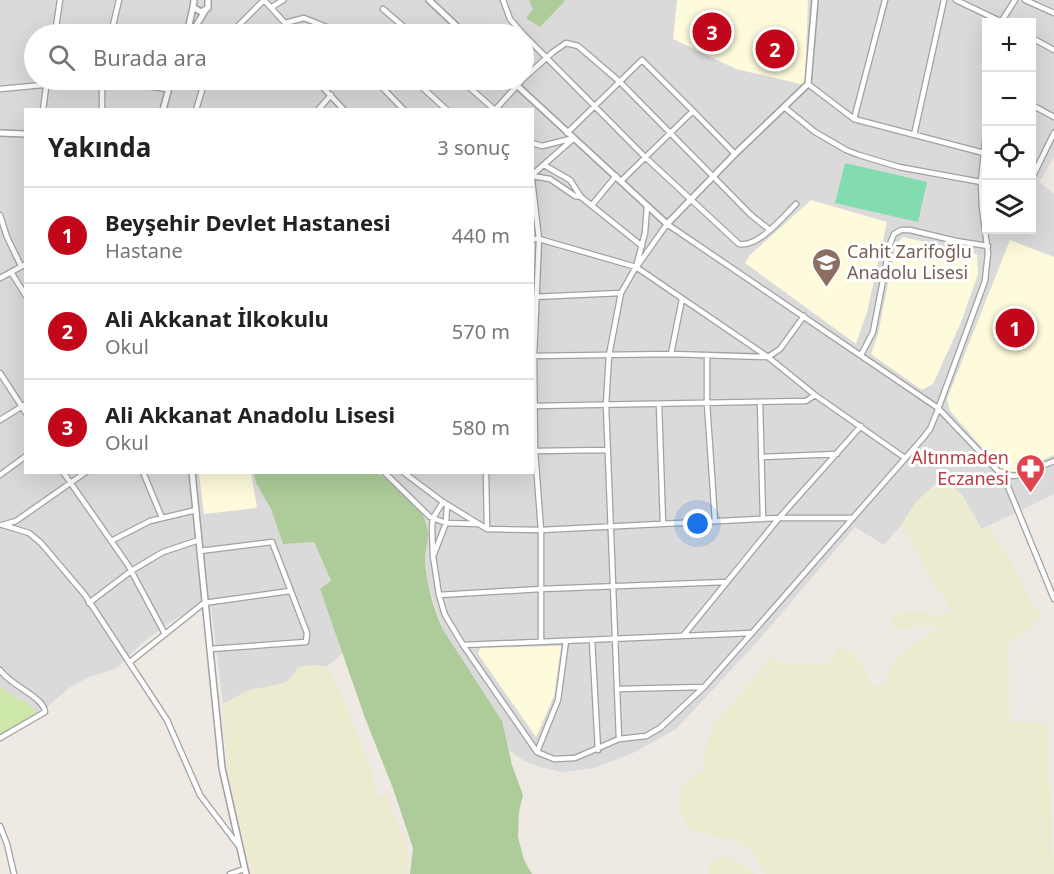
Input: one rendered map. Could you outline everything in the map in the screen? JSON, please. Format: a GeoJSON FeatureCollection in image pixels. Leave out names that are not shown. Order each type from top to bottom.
{"type":"FeatureCollection","features":[{"type":"Feature","properties":{"kind":"street"},"geometry":{"type":"LineString","coordinates":[[56,24],[60,0]]}},
{"type":"Feature","properties":{"kind":"street"},"geometry":{"type":"LineString","coordinates":[[113,24],[118,0]]}},
{"type":"Feature","properties":{"kind":"street"},"geometry":{"type":"LineString","coordinates":[[206,9],[208,0]]}},
{"type":"Feature","properties":{"kind":"street"},"geometry":{"type":"LineString","coordinates":[[196,24],[206,9],[217,0]]}},
{"type":"Feature","properties":{"kind":"street"},"geometry":{"type":"LineString","coordinates":[[240,24],[264,0],[285,23],[304,18],[319,24]]}},
{"type":"Feature","properties":{"kind":"street"},"geometry":{"type":"LineString","coordinates":[[272,7],[283,0]]}},
{"type":"Feature","properties":{"kind":"street"},"geometry":{"type":"LineString","coordinates":[[429,0],[454,24]]}},
{"type":"Feature","properties":{"kind":"street"},"geometry":{"type":"LineString","coordinates":[[503,0],[514,24]]}},
{"type":"Feature","properties":{"kind":"street"},"geometry":{"type":"LineString","coordinates":[[619,739],[606,405],[609,355],[621,293],[636,267],[667,224],[808,84],[816,0]]}},
{"type":"Feature","properties":{"kind":"street"},"geometry":{"type":"LineString","coordinates":[[854,118],[885,0]]}},
{"type":"Feature","properties":{"kind":"street"},"geometry":{"type":"LineString","coordinates":[[914,135],[944,0]]}},
{"type":"Feature","properties":{"kind":"street"},"geometry":{"type":"LineString","coordinates":[[956,0],[993,18]]}},
{"type":"Feature","properties":{"kind":"street"},"geometry":{"type":"LineString","coordinates":[[1004,18],[1015,0]]}},
{"type":"Feature","properties":{"kind":"street"},"geometry":{"type":"LineString","coordinates":[[1025,0],[1054,13]]}},
{"type":"Feature","properties":{"kind":"street"},"geometry":{"type":"LineString","coordinates":[[194,3],[198,12],[206,9]]}},
{"type":"Feature","properties":{"kind":"street"},"geometry":{"type":"LineString","coordinates":[[191,24],[194,3]]}},
{"type":"Feature","properties":{"kind":"street"},"geometry":{"type":"LineString","coordinates":[[383,9],[400,24]]}},
{"type":"Feature","properties":{"kind":"street"},"geometry":{"type":"LineString","coordinates":[[1036,40],[1054,50]]}},
{"type":"Feature","properties":{"kind":"street"},"geometry":{"type":"LineString","coordinates":[[534,69],[566,43],[578,46],[620,82],[751,215],[770,230]]}},
{"type":"Feature","properties":{"kind":"street"},"geometry":{"type":"LineString","coordinates":[[534,46],[645,157],[739,244],[752,244],[796,204]]}},
{"type":"Feature","properties":{"kind":"street"},"geometry":{"type":"LineString","coordinates":[[567,133],[642,60],[735,154]]}},
{"type":"Feature","properties":{"kind":"street"},"geometry":{"type":"LineString","coordinates":[[808,84],[854,118],[982,152]]}},
{"type":"Feature","properties":{"kind":"street"},"geometry":{"type":"LineString","coordinates":[[0,89],[24,85]]}},
{"type":"Feature","properties":{"kind":"street"},"geometry":{"type":"LineString","coordinates":[[43,108],[46,90]]}},
{"type":"Feature","properties":{"kind":"street"},"geometry":{"type":"LineString","coordinates":[[102,108],[103,90]]}},
{"type":"Feature","properties":{"kind":"street"},"geometry":{"type":"LineString","coordinates":[[163,108],[167,90]]}},
{"type":"Feature","properties":{"kind":"street"},"geometry":{"type":"LineString","coordinates":[[197,108],[202,90]]}},
{"type":"Feature","properties":{"kind":"street"},"geometry":{"type":"LineString","coordinates":[[326,90],[342,108]]}},
{"type":"Feature","properties":{"kind":"street"},"geometry":{"type":"LineString","coordinates":[[385,90],[402,108]]}},
{"type":"Feature","properties":{"kind":"street"},"geometry":{"type":"LineString","coordinates":[[425,90],[445,108]]}},
{"type":"Feature","properties":{"kind":"street"},"geometry":{"type":"LineString","coordinates":[[473,90],[493,108]]}},
{"type":"Feature","properties":{"kind":"street"},"geometry":{"type":"LineString","coordinates":[[496,108],[509,90]]}},
{"type":"Feature","properties":{"kind":"street"},"geometry":{"type":"LineString","coordinates":[[522,90],[667,224],[938,408],[998,471],[1013,476],[1020,475],[1054,460]]}},
{"type":"Feature","properties":{"kind":"street"},"geometry":{"type":"LineString","coordinates":[[320,108],[331,95]]}},
{"type":"Feature","properties":{"kind":"street"},"geometry":{"type":"LineString","coordinates":[[784,107],[815,132],[853,153],[899,167],[981,182]]}},
{"type":"Feature","properties":{"kind":"street"},"geometry":{"type":"LineString","coordinates":[[1036,107],[1054,117]]}},
{"type":"Feature","properties":{"kind":"street"},"geometry":{"type":"LineString","coordinates":[[621,181],[693,111]]}},
{"type":"Feature","properties":{"kind":"street"},"geometry":{"type":"LineString","coordinates":[[0,133],[24,134]]}},
{"type":"Feature","properties":{"kind":"street"},"geometry":{"type":"LineString","coordinates":[[1036,170],[1054,134]]}},
{"type":"Feature","properties":{"kind":"street"},"geometry":{"type":"LineString","coordinates":[[534,144],[542,146],[573,139]]}},
{"type":"Feature","properties":{"kind":"street"},"geometry":{"type":"LineString","coordinates":[[534,175],[573,139]]}},
{"type":"Feature","properties":{"kind":"street"},"geometry":{"type":"LineString","coordinates":[[544,165],[570,180],[581,197],[642,246]]}},
{"type":"Feature","properties":{"kind":"street"},"geometry":{"type":"LineString","coordinates":[[445,503],[433,518],[433,556],[439,596],[445,615],[537,752],[554,759],[575,758],[619,739],[646,736],[660,728],[704,687],[930,429],[982,293],[988,266],[988,246],[982,208],[982,172]]}},
{"type":"Feature","properties":{"kind":"street"},"geometry":{"type":"LineString","coordinates":[[592,206],[616,176]]}},
{"type":"Feature","properties":{"kind":"street"},"geometry":{"type":"LineString","coordinates":[[534,177],[550,179],[575,196],[581,197]]}},
{"type":"Feature","properties":{"kind":"street"},"geometry":{"type":"LineString","coordinates":[[636,267],[645,233],[647,206]]}},
{"type":"Feature","properties":{"kind":"street"},"geometry":{"type":"LineString","coordinates":[[534,208],[536,238],[534,326]]}},
{"type":"Feature","properties":{"kind":"street"},"geometry":{"type":"LineString","coordinates":[[0,214],[7,237],[23,265],[0,278]]}},
{"type":"Feature","properties":{"kind":"street"},"geometry":{"type":"LineString","coordinates":[[861,356],[873,332],[890,244],[894,234],[901,230],[910,230],[988,246]]}},
{"type":"Feature","properties":{"kind":"street"},"geometry":{"type":"LineString","coordinates":[[536,238],[636,267],[768,357],[815,395],[905,458]]}},
{"type":"Feature","properties":{"kind":"street"},"geometry":{"type":"LineString","coordinates":[[11,272],[24,293]]}},
{"type":"Feature","properties":{"kind":"street"},"geometry":{"type":"LineString","coordinates":[[535,297],[621,293]]}},
{"type":"Feature","properties":{"kind":"street"},"geometry":{"type":"LineString","coordinates":[[671,354],[682,299]]}},
{"type":"Feature","properties":{"kind":"street"},"geometry":{"type":"LineString","coordinates":[[534,356],[671,354],[768,357],[780,350],[804,316]]}},
{"type":"Feature","properties":{"kind":"street"},"geometry":{"type":"LineString","coordinates":[[707,355],[707,403],[715,521]]}},
{"type":"Feature","properties":{"kind":"street"},"geometry":{"type":"LineString","coordinates":[[0,373],[24,405],[0,420]]}},
{"type":"Feature","properties":{"kind":"street"},"geometry":{"type":"LineString","coordinates":[[541,642],[541,530],[534,451],[534,406],[806,401],[815,395]]}},
{"type":"Feature","properties":{"kind":"street"},"geometry":{"type":"LineString","coordinates":[[760,402],[763,519]]}},
{"type":"Feature","properties":{"kind":"street"},"geometry":{"type":"LineString","coordinates":[[659,404],[663,524]]}},
{"type":"Feature","properties":{"kind":"street"},"geometry":{"type":"LineString","coordinates":[[683,636],[779,518],[861,426]]}},
{"type":"Feature","properties":{"kind":"street"},"geometry":{"type":"LineString","coordinates":[[534,451],[607,450]]}},
{"type":"Feature","properties":{"kind":"street"},"geometry":{"type":"LineString","coordinates":[[761,457],[837,454]]}},
{"type":"Feature","properties":{"kind":"street"},"geometry":{"type":"LineString","coordinates":[[0,475],[24,457]]}},
{"type":"Feature","properties":{"kind":"street"},"geometry":{"type":"LineString","coordinates":[[1002,472],[1054,599]]}},
{"type":"Feature","properties":{"kind":"street"},"geometry":{"type":"LineString","coordinates":[[64,474],[131,571],[165,634]]}},
{"type":"Feature","properties":{"kind":"street"},"geometry":{"type":"LineString","coordinates":[[1,524],[16,521],[83,474]]}},
{"type":"Feature","properties":{"kind":"street"},"geometry":{"type":"LineString","coordinates":[[144,474],[162,518]]}},
{"type":"Feature","properties":{"kind":"street"},"geometry":{"type":"LineString","coordinates":[[192,474],[222,768],[245,872],[230,874]]}},
{"type":"Feature","properties":{"kind":"street"},"geometry":{"type":"LineString","coordinates":[[386,474],[433,518],[446,523],[479,524]]}},
{"type":"Feature","properties":{"kind":"street"},"geometry":{"type":"LineString","coordinates":[[399,486],[406,474],[445,503],[488,529],[541,530],[779,518],[853,518]]}},
{"type":"Feature","properties":{"kind":"street"},"geometry":{"type":"LineString","coordinates":[[486,474],[488,529]]}},
{"type":"Feature","properties":{"kind":"street"},"geometry":{"type":"LineString","coordinates":[[433,556],[446,523],[445,503]]}},
{"type":"Feature","properties":{"kind":"street"},"geometry":{"type":"LineString","coordinates":[[111,541],[150,521],[196,510]]}},
{"type":"Feature","properties":{"kind":"street"},"geometry":{"type":"LineString","coordinates":[[1,524],[29,533],[41,543],[89,603],[167,720],[200,795],[238,845]]}},
{"type":"Feature","properties":{"kind":"street"},"geometry":{"type":"LineString","coordinates":[[89,603],[131,571],[163,552],[199,540]]}},
{"type":"Feature","properties":{"kind":"street"},"geometry":{"type":"LineString","coordinates":[[200,551],[272,542],[307,633],[306,642],[210,649]]}},
{"type":"Feature","properties":{"kind":"street"},"geometry":{"type":"LineString","coordinates":[[439,596],[541,589],[726,582]]}},
{"type":"Feature","properties":{"kind":"street"},"geometry":{"type":"LineString","coordinates":[[130,662],[204,603],[290,591]]}},
{"type":"Feature","properties":{"kind":"street"},"geometry":{"type":"LineString","coordinates":[[463,645],[752,633]]}},
{"type":"Feature","properties":{"kind":"street"},"geometry":{"type":"LineString","coordinates":[[591,640],[598,750]]}},
{"type":"Feature","properties":{"kind":"street"},"geometry":{"type":"LineString","coordinates":[[537,752],[558,700],[566,641]]}},
{"type":"Feature","properties":{"kind":"street"},"geometry":{"type":"LineString","coordinates":[[0,670],[10,682],[40,701],[45,706],[45,712],[0,738]]}},
{"type":"Feature","properties":{"kind":"street"},"geometry":{"type":"LineString","coordinates":[[618,689],[704,687]]}},
{"type":"Feature","properties":{"kind":"street"},"geometry":{"type":"LineString","coordinates":[[0,826],[14,874]]}},
{"type":"Feature","properties":{"kind":"shaded area"},"geometry":{"type":"Polygon","coordinates":[[[0,0],[1054,0],[1054,157],[1039,182],[1054,194],[1054,494],[982,529],[962,495],[952,486],[939,481],[916,502],[902,524],[884,545],[855,527],[758,641],[676,729],[633,753],[595,768],[563,772],[539,767],[508,750],[502,721],[442,628],[428,584],[425,558],[428,529],[422,515],[392,483],[378,474],[534,474],[534,108],[24,108],[24,474],[254,474],[256,483],[271,509],[283,543],[314,542],[331,582],[320,589],[343,653],[326,667],[303,666],[298,668],[285,683],[247,691],[223,704],[210,599],[166,625],[140,645],[117,668],[87,678],[69,688],[38,715],[21,699],[9,694],[0,686],[0,0]]]}},
{"type":"Feature","properties":{"kind":"shaded area"},"geometry":{"type":"Polygon","coordinates":[[[677,0],[808,0],[805,85],[736,69],[673,39],[677,0]]]}},
{"type":"Feature","properties":{"kind":"shaded area","name":"Cahit Zarifoğlu Anadolu Lisesi"},"geometry":{"type":"Polygon","coordinates":[[[811,200],[887,222],[867,312],[856,344],[745,263],[749,256],[811,200]]]}},
{"type":"Feature","properties":{"kind":"shaded area"},"geometry":{"type":"Polygon","coordinates":[[[903,237],[977,254],[978,274],[962,320],[933,384],[922,390],[871,354],[878,334],[896,244],[903,237]]]}},
{"type":"Feature","properties":{"kind":"shaded area"},"geometry":{"type":"Polygon","coordinates":[[[1010,240],[1054,257],[1054,455],[1014,472],[1001,469],[950,411],[947,399],[1010,240]]]}},
{"type":"Feature","properties":{"kind":"shaded area"},"geometry":{"type":"Polygon","coordinates":[[[199,474],[251,474],[257,508],[204,514],[199,474]]]}},
{"type":"Feature","properties":{"kind":"shaded area"},"geometry":{"type":"Polygon","coordinates":[[[561,646],[554,696],[536,737],[478,654],[480,648],[561,646]]]}},
{"type":"Feature","properties":{"kind":"green space"},"geometry":{"type":"Polygon","coordinates":[[[529,0],[565,1],[540,27],[526,18],[533,9],[529,0]]]}},
{"type":"Feature","properties":{"kind":"green space"},"geometry":{"type":"Polygon","coordinates":[[[845,163],[927,182],[918,222],[835,203],[845,163]]]}},
{"type":"Feature","properties":{"kind":"green space"},"geometry":{"type":"Polygon","coordinates":[[[254,474],[378,474],[400,489],[420,510],[428,531],[425,555],[430,594],[442,628],[502,721],[512,765],[523,795],[519,812],[518,837],[524,860],[532,874],[410,874],[413,848],[320,589],[331,581],[314,542],[283,544],[271,509],[256,483],[254,474]]]}},
{"type":"Feature","properties":{"kind":"green space"},"geometry":{"type":"Polygon","coordinates":[[[939,481],[952,486],[962,495],[981,529],[988,526],[1018,573],[1031,602],[1044,614],[1009,644],[1010,722],[1047,723],[1054,874],[766,874],[752,852],[733,837],[728,841],[714,835],[695,832],[689,828],[679,809],[680,791],[686,783],[703,770],[704,756],[713,726],[771,658],[789,664],[828,664],[840,646],[852,653],[861,663],[871,685],[887,685],[890,668],[902,653],[911,645],[943,627],[923,625],[894,630],[890,615],[910,612],[939,615],[951,613],[947,600],[930,579],[902,524],[916,502],[939,481]]]}},
{"type":"Feature","properties":{"kind":"green space"},"geometry":{"type":"Polygon","coordinates":[[[317,665],[326,667],[336,682],[371,770],[377,797],[387,793],[406,842],[407,874],[253,874],[234,805],[228,768],[223,704],[247,691],[285,683],[298,668],[317,665]]]}},
{"type":"Feature","properties":{"kind":"green space"},"geometry":{"type":"Polygon","coordinates":[[[0,686],[30,706],[38,715],[0,737],[0,686]]]}},
{"type":"Feature","properties":{"kind":"green space"},"geometry":{"type":"Polygon","coordinates":[[[722,856],[732,858],[756,874],[709,874],[710,862],[722,856]]]}},
{"type":"Feature","properties":{"kind":"place","name":"Ali Akkanat Anadolu Lisesi"},"geometry":{"type":"Point","coordinates":[712,32]}},
{"type":"Feature","properties":{"kind":"place","name":"Ali Akkanat İlkokulu"},"geometry":{"type":"Point","coordinates":[775,49]}},
{"type":"Feature","properties":{"kind":"place","name":"Cahit Zarifoğlu Anadolu Lisesi"},"geometry":{"type":"Point","coordinates":[826,288]}},
{"type":"Feature","properties":{"kind":"place","name":"Beyşehir Devlet Hastanesi"},"geometry":{"type":"Point","coordinates":[1015,328]}},
{"type":"Feature","properties":{"kind":"place","name":"Altınmaden Eczanesi"},"geometry":{"type":"Point","coordinates":[1030,494]}}]}
